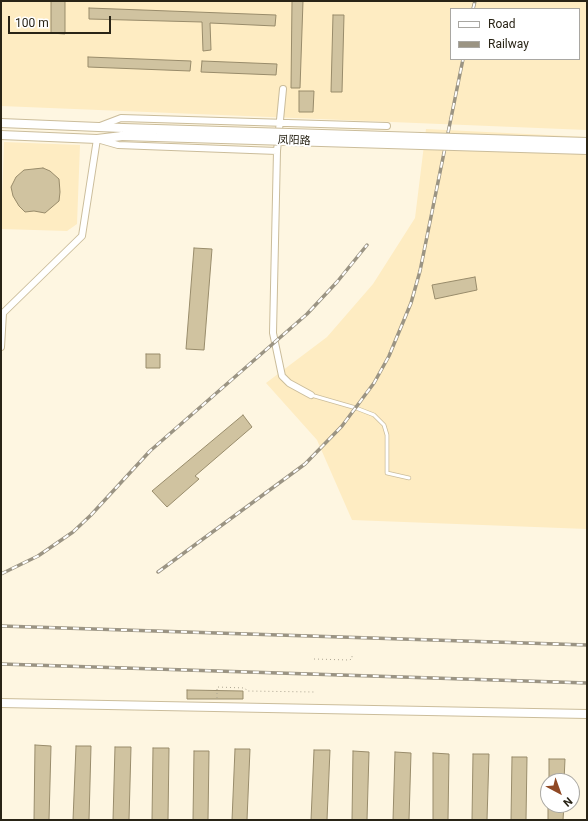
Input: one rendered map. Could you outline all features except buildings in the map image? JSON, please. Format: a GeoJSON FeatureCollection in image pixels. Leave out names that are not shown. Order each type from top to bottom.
{"type":"FeatureCollection","features":[{"type":"Feature","properties":{"kind":"main road"},"geometry":{"type":"LineString","coordinates":[[1,123],[96,127],[123,132]]}},
{"type":"Feature","properties":{"kind":"main road","name":"凤阳路"},"geometry":{"type":"LineString","coordinates":[[123,132],[587,150]]}},
{"type":"Feature","properties":{"kind":"main road","name":"凤阳路"},"geometry":{"type":"LineString","coordinates":[[1,135],[97,138],[123,132],[587,142]]}},
{"type":"Feature","properties":{"kind":"main road"},"geometry":{"type":"LineString","coordinates":[[1,704],[587,714]]}},
{"type":"Feature","properties":{"kind":"street"},"geometry":{"type":"LineString","coordinates":[[283,89],[277,151],[273,333],[282,376],[288,383],[311,395]]}},
{"type":"Feature","properties":{"kind":"street"},"geometry":{"type":"LineString","coordinates":[[96,127],[122,118],[387,126]]}},
{"type":"Feature","properties":{"kind":"street"},"geometry":{"type":"LineString","coordinates":[[1,346],[3,313],[82,236],[97,138],[118,145],[277,151]]}},
{"type":"Feature","properties":{"kind":"lane"},"geometry":{"type":"LineString","coordinates":[[311,395],[356,408],[374,415],[384,425],[387,435],[387,473],[409,478]]}},
{"type":"Feature","properties":{"kind":"path"},"geometry":{"type":"LineString","coordinates":[[314,659],[350,660],[352,659],[352,654]]}},
{"type":"Feature","properties":{"kind":"path"},"geometry":{"type":"LineString","coordinates":[[217,707],[217,687],[245,688],[247,691],[314,692]]}},
{"type":"Feature","properties":{"kind":"shaded area"},"geometry":{"type":"Polygon","coordinates":[[[1,1],[587,1],[587,130],[1,106],[1,1]]]}},
{"type":"Feature","properties":{"kind":"shaded area"},"geometry":{"type":"Polygon","coordinates":[[[426,129],[587,137],[587,529],[352,520],[317,440],[266,383],[327,337],[373,284],[415,218],[426,129]]]}},
{"type":"Feature","properties":{"kind":"shaded area"},"geometry":{"type":"Polygon","coordinates":[[[4,142],[80,145],[77,224],[67,231],[1,229],[4,142]]]}},
{"type":"Feature","properties":{"kind":"railway"},"geometry":{"type":"LineString","coordinates":[[473,8],[475,1]]}},
{"type":"Feature","properties":{"kind":"railway"},"geometry":{"type":"LineString","coordinates":[[158,572],[305,464],[342,426],[374,383],[389,356],[411,303],[420,271],[463,60]]}},
{"type":"Feature","properties":{"kind":"railway"},"geometry":{"type":"LineString","coordinates":[[1,574],[38,556],[73,532],[91,515],[150,451],[307,314],[337,282],[367,245]]}},
{"type":"Feature","properties":{"kind":"railway"},"geometry":{"type":"LineString","coordinates":[[1,626],[587,645]]}},
{"type":"Feature","properties":{"kind":"railway"},"geometry":{"type":"LineString","coordinates":[[1,664],[587,683]]}}]}
